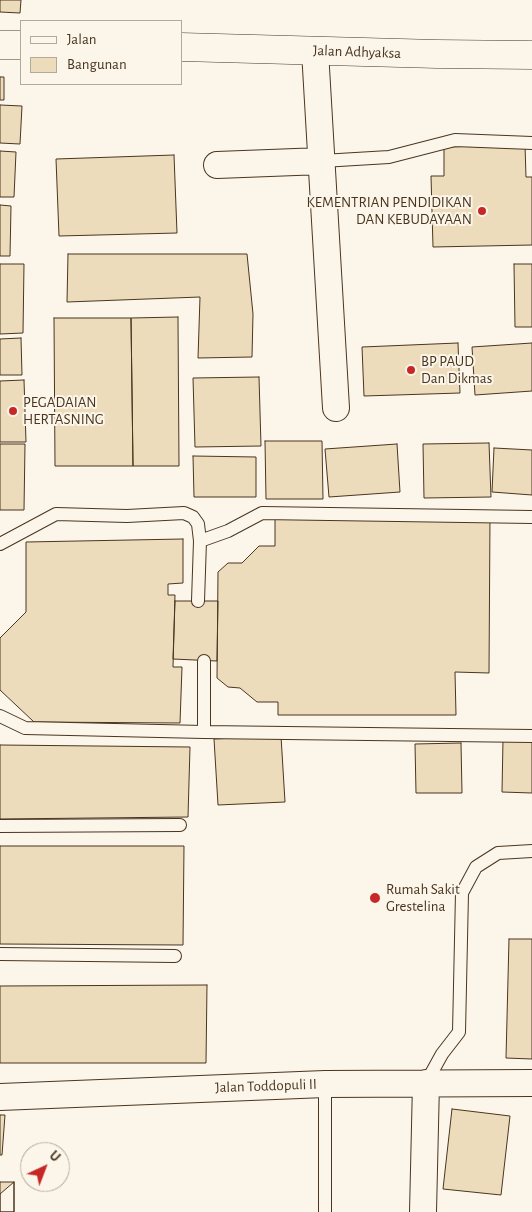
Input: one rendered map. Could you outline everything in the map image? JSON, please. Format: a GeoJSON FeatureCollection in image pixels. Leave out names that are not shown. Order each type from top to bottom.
{"type":"FeatureCollection","features":[{"type":"Feature","properties":{"kind":"street"},"geometry":{"type":"LineString","coordinates":[[0,45],[20,45]]}},
{"type":"Feature","properties":{"kind":"street","name":"Jalan Adhyaksa"},"geometry":{"type":"LineString","coordinates":[[182,47],[532,55]]}},
{"type":"Feature","properties":{"kind":"street"},"geometry":{"type":"LineString","coordinates":[[315,51],[336,408]]}},
{"type":"Feature","properties":{"kind":"street"},"geometry":{"type":"LineString","coordinates":[[218,165],[322,161]]}},
{"type":"Feature","properties":{"kind":"street"},"geometry":{"type":"LineString","coordinates":[[424,1212],[426,1083]]}},
{"type":"Feature","properties":{"kind":"street","name":"Jalan Toddopuli II"},"geometry":{"type":"LineString","coordinates":[[0,1097],[325,1084],[532,1083]]}},
{"type":"Feature","properties":{"kind":"lane"},"geometry":{"type":"LineString","coordinates":[[322,161],[389,157],[455,140],[532,143]]}},
{"type":"Feature","properties":{"kind":"lane"},"geometry":{"type":"LineString","coordinates":[[0,544],[56,514],[127,516],[184,513],[193,517],[198,524],[200,541],[198,601]]}},
{"type":"Feature","properties":{"kind":"lane"},"geometry":{"type":"LineString","coordinates":[[200,541],[228,531],[262,513],[532,517]]}},
{"type":"Feature","properties":{"kind":"lane"},"geometry":{"type":"LineString","coordinates":[[204,661],[204,732]]}},
{"type":"Feature","properties":{"kind":"lane"},"geometry":{"type":"LineString","coordinates":[[0,716],[25,728],[532,736]]}},
{"type":"Feature","properties":{"kind":"lane"},"geometry":{"type":"LineString","coordinates":[[0,826],[180,825]]}},
{"type":"Feature","properties":{"kind":"lane"},"geometry":{"type":"LineString","coordinates":[[426,1083],[442,1054],[459,1032],[462,893],[476,867],[498,853],[532,851]]}},
{"type":"Feature","properties":{"kind":"lane"},"geometry":{"type":"LineString","coordinates":[[0,954],[175,956]]}},
{"type":"Feature","properties":{"kind":"lane"},"geometry":{"type":"LineString","coordinates":[[325,1084],[325,1212]]}},
{"type":"Feature","properties":{"kind":"building"},"geometry":{"type":"Polygon","coordinates":[[[0,0],[21,0],[20,13],[0,12],[0,0]]]}},
{"type":"Feature","properties":{"kind":"building"},"geometry":{"type":"Polygon","coordinates":[[[0,77],[4,77],[4,100],[0,100],[0,77]]]}},
{"type":"Feature","properties":{"kind":"building"},"geometry":{"type":"Polygon","coordinates":[[[0,105],[22,106],[20,144],[0,143],[0,105]]]}},
{"type":"Feature","properties":{"kind":"building","name":"KEMENTRIAN PENDIDIKAN DAN KEBUDAYAAN"},"geometry":{"type":"Polygon","coordinates":[[[525,145],[526,177],[532,177],[532,245],[433,247],[431,176],[444,176],[444,147],[525,145]]]}},
{"type":"Feature","properties":{"kind":"building"},"geometry":{"type":"Polygon","coordinates":[[[0,151],[16,152],[14,197],[0,197],[0,151]]]}},
{"type":"Feature","properties":{"kind":"building"},"geometry":{"type":"Polygon","coordinates":[[[174,155],[177,233],[59,236],[56,159],[174,155]]]}},
{"type":"Feature","properties":{"kind":"building"},"geometry":{"type":"Polygon","coordinates":[[[0,205],[11,206],[10,256],[0,256],[0,205]]]}},
{"type":"Feature","properties":{"kind":"building"},"geometry":{"type":"Polygon","coordinates":[[[68,254],[247,254],[253,314],[252,357],[198,358],[200,297],[67,302],[68,254]]]}},
{"type":"Feature","properties":{"kind":"building"},"geometry":{"type":"Polygon","coordinates":[[[0,264],[24,264],[23,333],[0,334],[0,264]]]}},
{"type":"Feature","properties":{"kind":"building"},"geometry":{"type":"Polygon","coordinates":[[[514,264],[532,264],[532,327],[515,327],[514,264]]]}},
{"type":"Feature","properties":{"kind":"building"},"geometry":{"type":"Polygon","coordinates":[[[178,317],[179,466],[133,466],[131,318],[178,317]]]}},
{"type":"Feature","properties":{"kind":"building"},"geometry":{"type":"Polygon","coordinates":[[[54,318],[131,318],[133,466],[55,466],[54,318]]]}},
{"type":"Feature","properties":{"kind":"building"},"geometry":{"type":"Polygon","coordinates":[[[21,338],[22,375],[0,375],[0,339],[21,338]]]}},
{"type":"Feature","properties":{"kind":"building","name":"BP PAUD Dan Dikmas"},"geometry":{"type":"Polygon","coordinates":[[[458,343],[460,393],[364,396],[362,347],[458,343]]]}},
{"type":"Feature","properties":{"kind":"building"},"geometry":{"type":"Polygon","coordinates":[[[532,343],[532,391],[475,395],[472,347],[532,343]]]}},
{"type":"Feature","properties":{"kind":"building"},"geometry":{"type":"Polygon","coordinates":[[[259,377],[261,446],[195,447],[193,378],[259,377]]]}},
{"type":"Feature","properties":{"kind":"building","name":"PEGADAIAN HERTASNING"},"geometry":{"type":"Polygon","coordinates":[[[24,380],[26,442],[0,442],[0,381],[24,380]]]}},
{"type":"Feature","properties":{"kind":"building"},"geometry":{"type":"Polygon","coordinates":[[[265,441],[322,441],[323,499],[266,499],[265,441]]]}},
{"type":"Feature","properties":{"kind":"building"},"geometry":{"type":"Polygon","coordinates":[[[489,443],[491,497],[424,498],[423,444],[489,443]]]}},
{"type":"Feature","properties":{"kind":"building"},"geometry":{"type":"Polygon","coordinates":[[[0,444],[25,444],[24,510],[0,510],[0,444]]]}},
{"type":"Feature","properties":{"kind":"building"},"geometry":{"type":"Polygon","coordinates":[[[397,444],[400,492],[329,497],[325,449],[397,444]]]}},
{"type":"Feature","properties":{"kind":"building"},"geometry":{"type":"Polygon","coordinates":[[[494,448],[532,450],[532,495],[492,492],[494,448]]]}},
{"type":"Feature","properties":{"kind":"building"},"geometry":{"type":"Polygon","coordinates":[[[193,456],[256,457],[256,497],[194,497],[193,456]]]}},
{"type":"Feature","properties":{"kind":"building"},"geometry":{"type":"Polygon","coordinates":[[[490,516],[489,673],[455,672],[456,715],[278,715],[278,702],[257,702],[240,688],[228,687],[217,678],[218,572],[228,563],[242,563],[259,546],[275,546],[275,517],[490,516]]]}},
{"type":"Feature","properties":{"kind":"building"},"geometry":{"type":"Polygon","coordinates":[[[183,539],[183,583],[168,584],[168,595],[175,595],[173,667],[182,667],[180,723],[34,722],[0,690],[0,638],[26,612],[26,542],[183,539]]]}},
{"type":"Feature","properties":{"kind":"building"},"geometry":{"type":"Polygon","coordinates":[[[175,601],[218,601],[217,661],[173,659],[175,601]]]}},
{"type":"Feature","properties":{"kind":"building"},"geometry":{"type":"Polygon","coordinates":[[[281,736],[285,802],[218,805],[214,739],[281,736]]]}},
{"type":"Feature","properties":{"kind":"building"},"geometry":{"type":"Polygon","coordinates":[[[503,740],[532,740],[532,793],[502,792],[503,740]]]}},
{"type":"Feature","properties":{"kind":"building"},"geometry":{"type":"Polygon","coordinates":[[[461,743],[462,793],[416,793],[415,744],[461,743]]]}},
{"type":"Feature","properties":{"kind":"building"},"geometry":{"type":"Polygon","coordinates":[[[0,745],[190,747],[188,817],[0,819],[0,745]]]}},
{"type":"Feature","properties":{"kind":"building"},"geometry":{"type":"Polygon","coordinates":[[[0,846],[184,846],[183,945],[0,944],[0,846]]]}},
{"type":"Feature","properties":{"kind":"building"},"geometry":{"type":"Polygon","coordinates":[[[509,939],[532,939],[532,1059],[506,1058],[509,939]]]}},
{"type":"Feature","properties":{"kind":"building"},"geometry":{"type":"Polygon","coordinates":[[[207,985],[206,1063],[0,1063],[0,986],[207,985]]]}},
{"type":"Feature","properties":{"kind":"building"},"geometry":{"type":"Polygon","coordinates":[[[452,1109],[510,1116],[501,1195],[443,1189],[452,1109]]]}},
{"type":"Feature","properties":{"kind":"building"},"geometry":{"type":"Polygon","coordinates":[[[0,1115],[5,1115],[2,1155],[0,1155],[0,1115]]]}},
{"type":"Feature","properties":{"kind":"building"},"geometry":{"type":"Polygon","coordinates":[[[0,1182],[14,1182],[14,1212],[0,1212],[0,1182]]]}},
{"type":"Feature","properties":{"kind":"building"},"geometry":{"type":"Polygon","coordinates":[[[14,1182],[14,1212],[0,1212],[0,1194],[14,1182]]]}},
{"type":"Feature","properties":{"kind":"place","name":"KEMENTRIAN PENDIDIKAN DAN KEBUDAYAAN"},"geometry":{"type":"Point","coordinates":[482,211]}},
{"type":"Feature","properties":{"kind":"place","name":"BP PAUD Dan Dikmas"},"geometry":{"type":"Point","coordinates":[411,370]}},
{"type":"Feature","properties":{"kind":"place","name":"PEGADAIAN HERTASNING"},"geometry":{"type":"Point","coordinates":[13,411]}},
{"type":"Feature","properties":{"kind":"place","name":"Rumah Sakit Grestelina"},"geometry":{"type":"Point","coordinates":[375,898]}}]}
